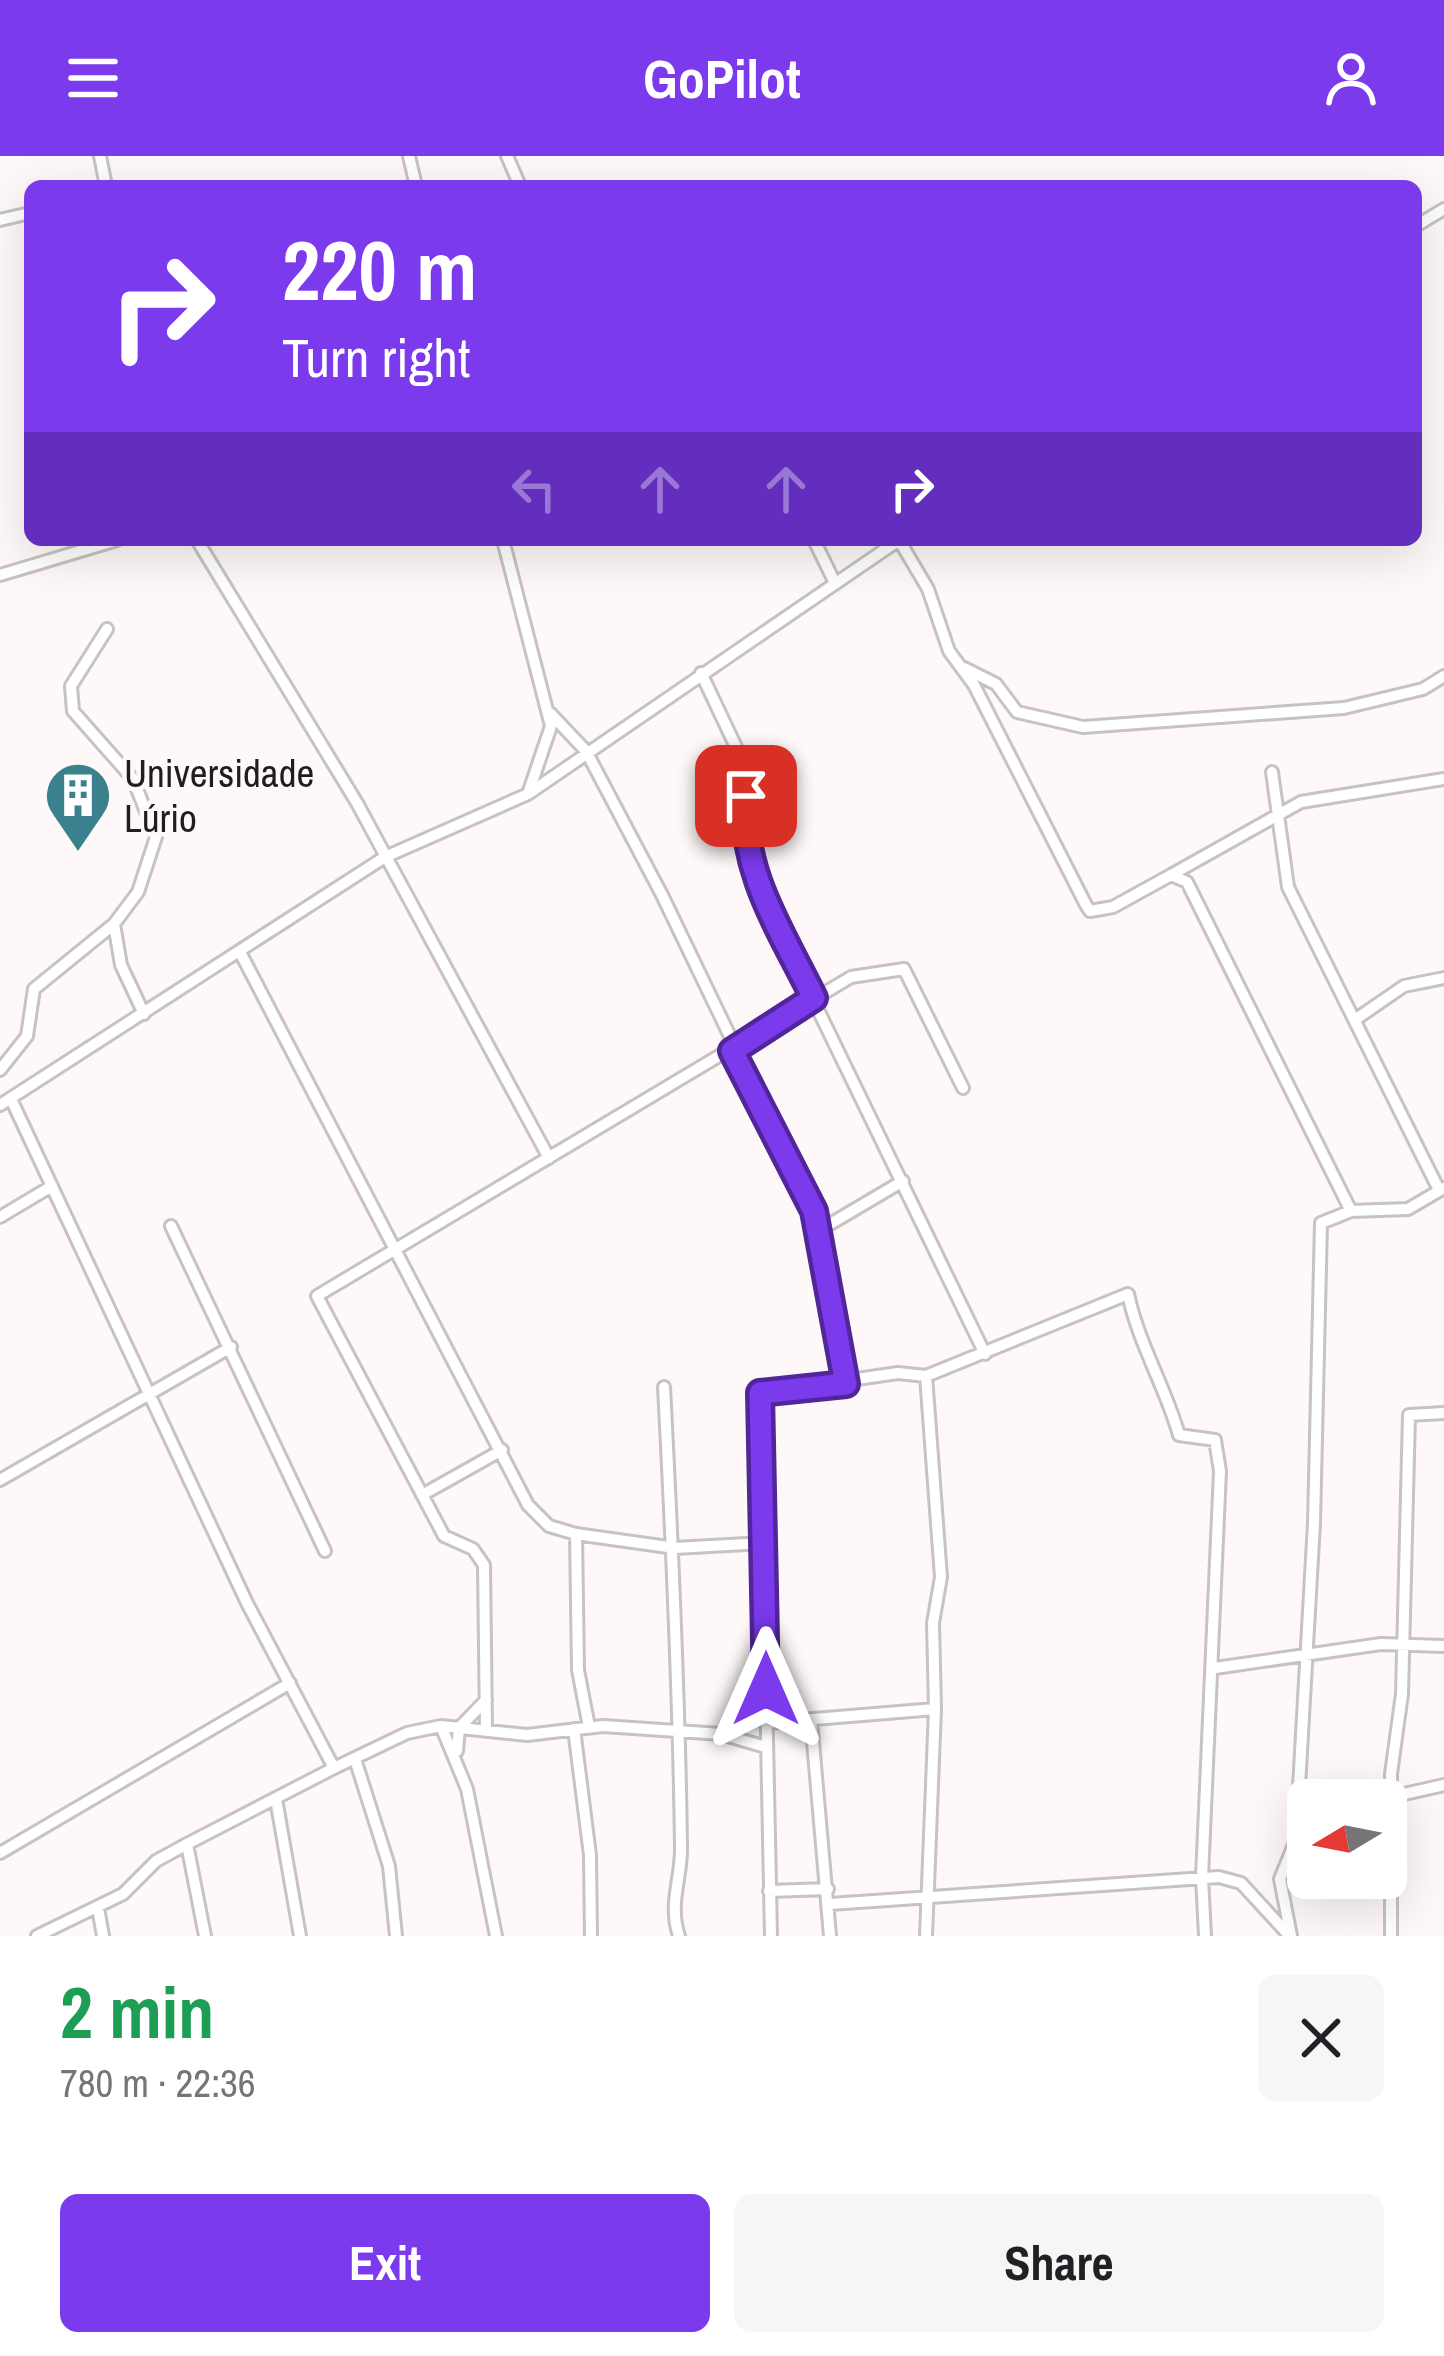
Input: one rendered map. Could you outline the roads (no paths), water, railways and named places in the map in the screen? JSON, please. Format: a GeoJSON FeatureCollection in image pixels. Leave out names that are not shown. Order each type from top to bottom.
{"type":"FeatureCollection","features":[{"type":"Feature","properties":{"kind":"street"},"geometry":{"type":"LineString","coordinates":[[0,575],[97,546]]}},
{"type":"Feature","properties":{"kind":"street"},"geometry":{"type":"LineString","coordinates":[[201,546],[385,857],[549,1158]]}},
{"type":"Feature","properties":{"kind":"street"},"geometry":{"type":"LineString","coordinates":[[505,546],[550,713],[550,737],[528,794]]}},
{"type":"Feature","properties":{"kind":"street"},"geometry":{"type":"LineString","coordinates":[[817,546],[835,583]]}},
{"type":"Feature","properties":{"kind":"street"},"geometry":{"type":"LineString","coordinates":[[334,1768],[52,1186],[5,1102],[385,857],[528,794],[890,546]]}},
{"type":"Feature","properties":{"kind":"street"},"geometry":{"type":"LineString","coordinates":[[902,546],[928,590],[956,664],[988,711],[1090,911],[1113,907],[1301,802],[1444,779]]}},
{"type":"Feature","properties":{"kind":"street"},"geometry":{"type":"LineString","coordinates":[[0,1070],[27,1036],[34,989],[114,924],[138,892],[156,838],[133,778],[73,711],[70,686],[107,629]]}},
{"type":"Feature","properties":{"kind":"street"},"geometry":{"type":"LineString","coordinates":[[956,664],[995,684],[1017,712],[1083,727],[1344,708],[1423,689],[1444,676]]}},
{"type":"Feature","properties":{"kind":"street"},"geometry":{"type":"LineString","coordinates":[[701,674],[736,747],[754,880],[985,1354]]}},
{"type":"Feature","properties":{"kind":"street"},"geometry":{"type":"LineString","coordinates":[[550,713],[586,751],[700,972],[732,1051],[820,1230],[846,1384]]}},
{"type":"Feature","properties":{"kind":"street"},"geometry":{"type":"LineString","coordinates":[[1272,772],[1288,887],[1441,1188],[1408,1209],[1351,1211],[1321,1223],[1296,1840],[1280,1879],[1290,1936]]}},
{"type":"Feature","properties":{"kind":"street"},"geometry":{"type":"LineString","coordinates":[[1171,875],[1187,882],[1351,1211]]}},
{"type":"Feature","properties":{"kind":"street"},"geometry":{"type":"LineString","coordinates":[[114,924],[121,965],[144,1014]]}},
{"type":"Feature","properties":{"kind":"street"},"geometry":{"type":"LineString","coordinates":[[240,952],[540,1518],[576,1534],[675,1548],[766,1543]]}},
{"type":"Feature","properties":{"kind":"street"},"geometry":{"type":"LineString","coordinates":[[486,1729],[484,1565],[472,1549],[444,1536],[317,1296],[851,976],[904,969],[963,1088]]}},
{"type":"Feature","properties":{"kind":"street"},"geometry":{"type":"LineString","coordinates":[[1355,1019],[1404,986],[1444,978]]}},
{"type":"Feature","properties":{"kind":"street"},"geometry":{"type":"LineString","coordinates":[[820,1230],[903,1181]]}},
{"type":"Feature","properties":{"kind":"street"},"geometry":{"type":"LineString","coordinates":[[0,1217],[52,1186]]}},
{"type":"Feature","properties":{"kind":"street"},"geometry":{"type":"LineString","coordinates":[[171,1226],[325,1551]]}},
{"type":"Feature","properties":{"kind":"street"},"geometry":{"type":"LineString","coordinates":[[771,1936],[760,1393],[898,1373],[926,1376],[1128,1294],[1137,1337],[1172,1406],[1179,1436],[1215,1440],[1217,1448],[1215,1668],[1202,1877],[1205,1936]]}},
{"type":"Feature","properties":{"kind":"street"},"geometry":{"type":"LineString","coordinates":[[0,1480],[231,1347]]}},
{"type":"Feature","properties":{"kind":"street"},"geometry":{"type":"LineString","coordinates":[[926,1376],[941,1553],[932,1623],[935,1708],[926,1936]]}},
{"type":"Feature","properties":{"kind":"street"},"geometry":{"type":"LineString","coordinates":[[664,1388],[675,1548],[682,1847],[673,1904],[679,1936]]}},
{"type":"Feature","properties":{"kind":"street"},"geometry":{"type":"LineString","coordinates":[[1393,1779],[1404,1644],[1409,1415],[1444,1413]]}},
{"type":"Feature","properties":{"kind":"street"},"geometry":{"type":"LineString","coordinates":[[422,1495],[502,1450]]}},
{"type":"Feature","properties":{"kind":"street"},"geometry":{"type":"LineString","coordinates":[[576,1534],[578,1670],[589,1727]]}},
{"type":"Feature","properties":{"kind":"street"},"geometry":{"type":"LineString","coordinates":[[1215,1668],[1404,1644],[1444,1646]]}},
{"type":"Feature","properties":{"kind":"street"},"geometry":{"type":"LineString","coordinates":[[0,1852],[290,1684]]}},
{"type":"Feature","properties":{"kind":"street"},"geometry":{"type":"LineString","coordinates":[[486,1700],[458,1727],[457,1754],[496,1936]]}},
{"type":"Feature","properties":{"kind":"street"},"geometry":{"type":"LineString","coordinates":[[766,1723],[935,1708]]}},
{"type":"Feature","properties":{"kind":"street"},"geometry":{"type":"LineString","coordinates":[[812,1719],[830,1936]]}},
{"type":"Feature","properties":{"kind":"street"},"geometry":{"type":"LineString","coordinates":[[37,1936],[98,1908],[187,1844],[407,1733],[441,1726],[527,1736],[589,1727],[721,1734],[766,1747]]}},
{"type":"Feature","properties":{"kind":"street"},"geometry":{"type":"LineString","coordinates":[[441,1726],[457,1754]]}},
{"type":"Feature","properties":{"kind":"street"},"geometry":{"type":"LineString","coordinates":[[574,1729],[590,1855],[591,1936]]}},
{"type":"Feature","properties":{"kind":"street"},"geometry":{"type":"LineString","coordinates":[[355,1759],[389,1866],[396,1936]]}},
{"type":"Feature","properties":{"kind":"street"},"geometry":{"type":"LineString","coordinates":[[1407,1793],[1444,1785]]}},
{"type":"Feature","properties":{"kind":"street"},"geometry":{"type":"LineString","coordinates":[[276,1799],[300,1936]]}},
{"type":"Feature","properties":{"kind":"street"},"geometry":{"type":"LineString","coordinates":[[187,1844],[205,1936]]}},
{"type":"Feature","properties":{"kind":"street"},"geometry":{"type":"LineString","coordinates":[[830,1904],[1202,1877],[1241,1882],[1280,1918],[1290,1936]]}},
{"type":"Feature","properties":{"kind":"street"},"geometry":{"type":"LineString","coordinates":[[769,1891],[828,1888]]}},
{"type":"Feature","properties":{"kind":"street"},"geometry":{"type":"LineString","coordinates":[[1391,1899],[1391,1936]]}},
{"type":"Feature","properties":{"kind":"street"},"geometry":{"type":"LineString","coordinates":[[98,1908],[104,1936]]}},
{"type":"Feature","properties":{"kind":"place","name":"Universidade Lúrio"},"geometry":{"type":"Point","coordinates":[78,854]}}]}
